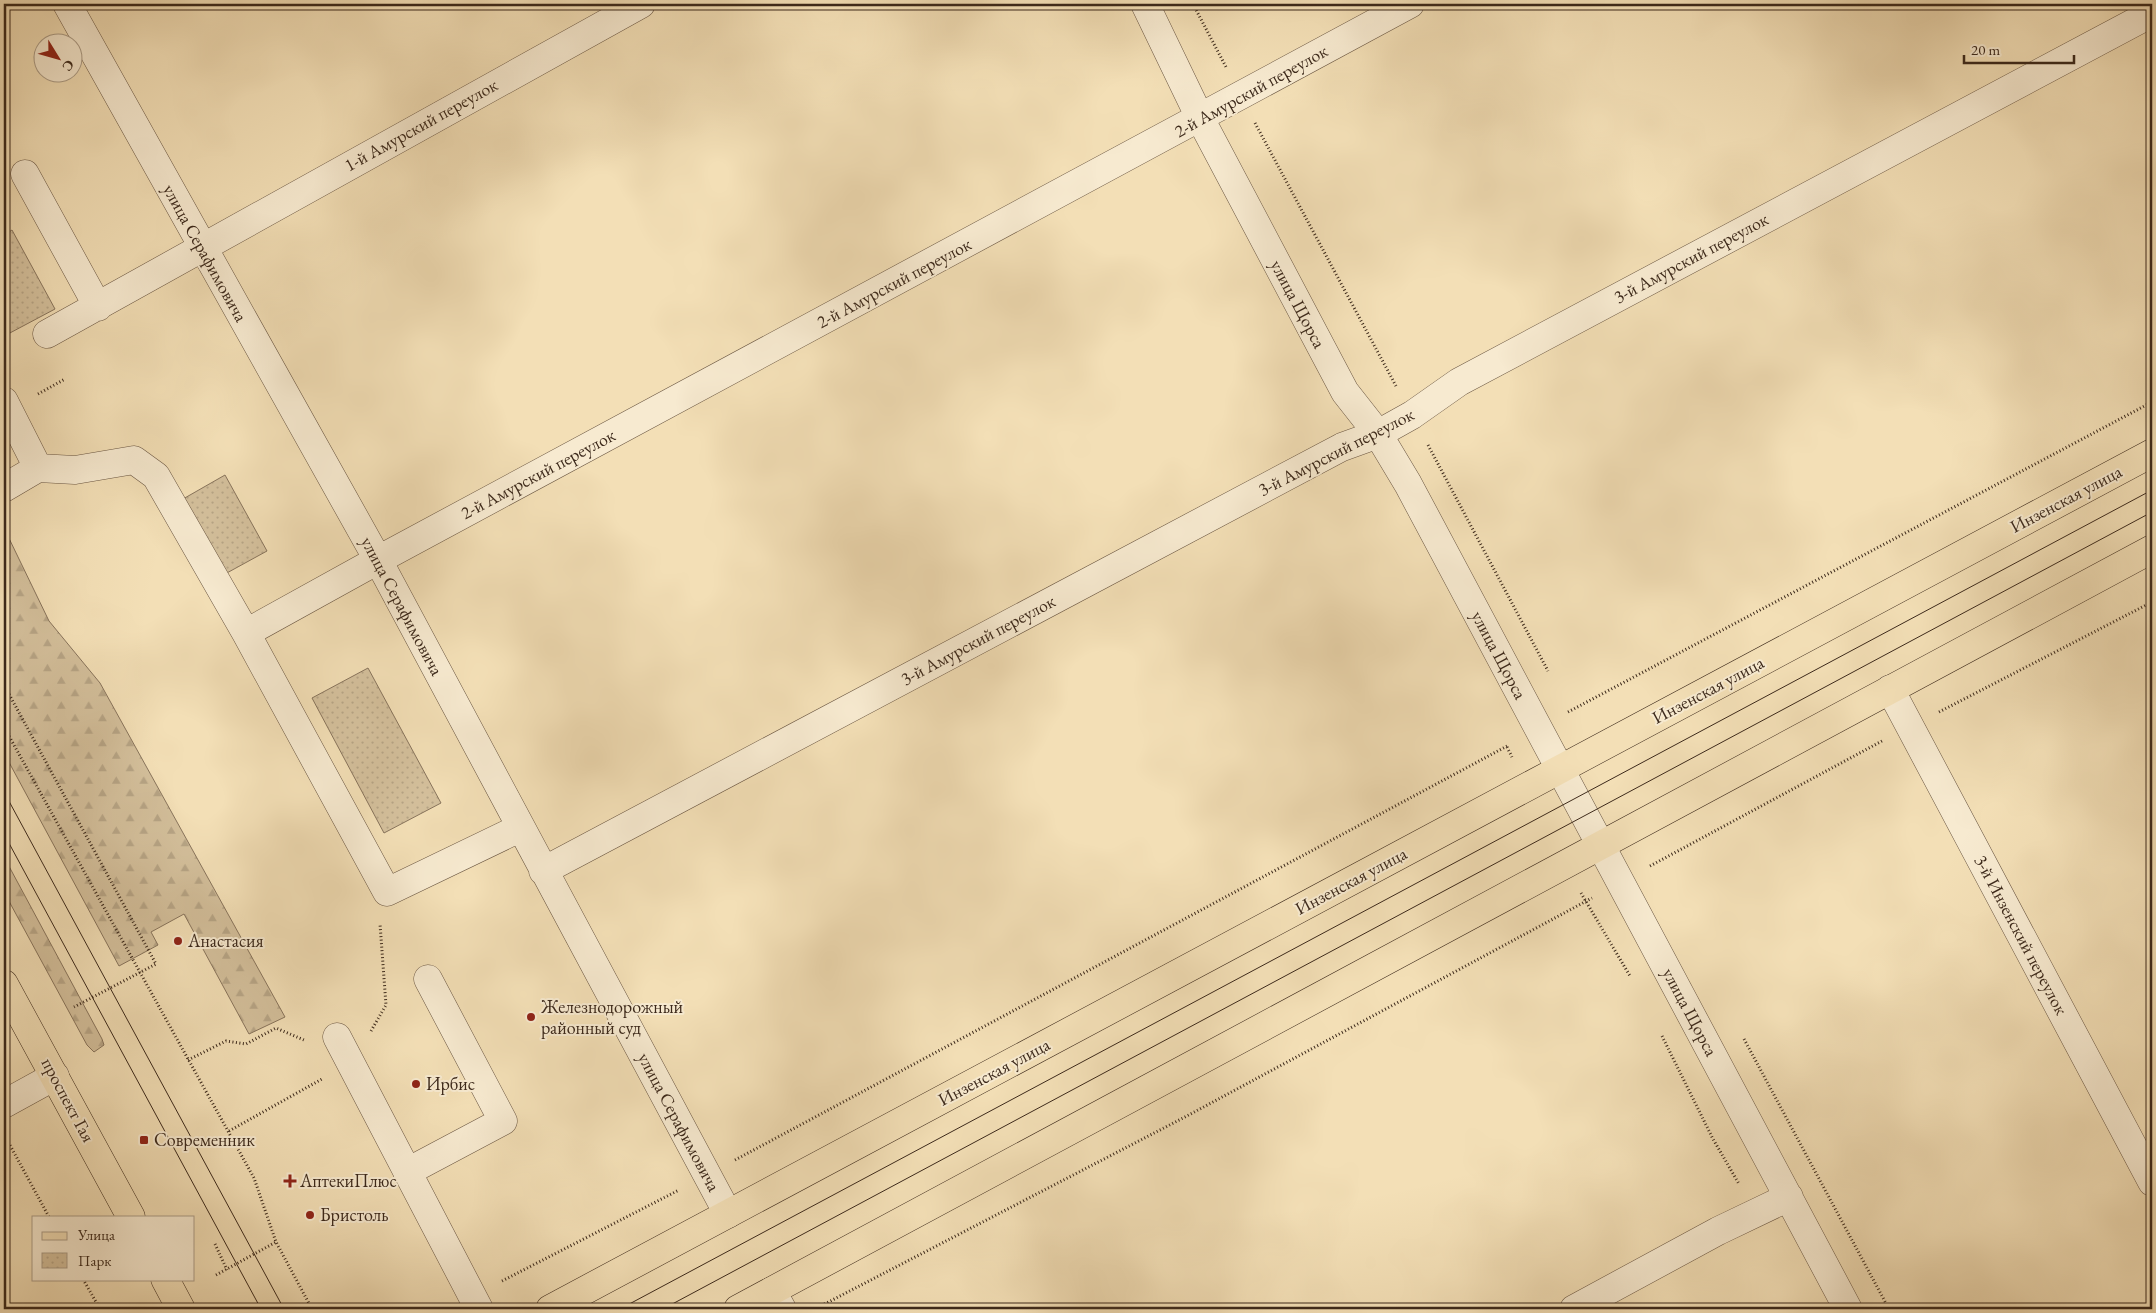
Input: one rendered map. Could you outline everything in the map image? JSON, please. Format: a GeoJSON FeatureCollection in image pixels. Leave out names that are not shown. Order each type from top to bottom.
{"type":"FeatureCollection","features":[{"type":"Feature","properties":{"kind":"main road","name":"Инзенская улица"},"geometry":{"type":"LineString","coordinates":[[550,1309],[2152,453]]}},
{"type":"Feature","properties":{"kind":"main road"},"geometry":{"type":"LineString","coordinates":[[738,1309],[777,1300],[1600,844],[2152,549]]}},
{"type":"Feature","properties":{"kind":"main road","name":"проспект Гая"},"geometry":{"type":"LineString","coordinates":[[4,984],[130,1216]]}},
{"type":"Feature","properties":{"kind":"main road"},"geometry":{"type":"LineString","coordinates":[[166,1280],[181,1309]]}},
{"type":"Feature","properties":{"kind":"street","name":"улица Серафимовича"},"geometry":{"type":"LineString","coordinates":[[67,4],[202,249],[378,560],[728,1214]]}},
{"type":"Feature","properties":{"kind":"street","name":"1-й Амурский переулок"},"geometry":{"type":"LineString","coordinates":[[47,334],[641,4]]}},
{"type":"Feature","properties":{"kind":"street","name":"улица Щорса"},"geometry":{"type":"LineString","coordinates":[[1145,4],[1200,118],[1345,392],[1378,434],[1408,484],[1848,1309]]}},
{"type":"Feature","properties":{"kind":"street","name":"2-й Амурский переулок"},"geometry":{"type":"LineString","coordinates":[[246,633],[1410,4]]}},
{"type":"Feature","properties":{"kind":"street","name":"3-й Амурский переулок"},"geometry":{"type":"LineString","coordinates":[[543,871],[1333,452],[1378,434],[1412,415],[1459,382],[2152,13]]}},
{"type":"Feature","properties":{"kind":"street"},"geometry":{"type":"LineString","coordinates":[[25,174],[98,307]]}},
{"type":"Feature","properties":{"kind":"street"},"geometry":{"type":"LineString","coordinates":[[4,401],[38,468]]}},
{"type":"Feature","properties":{"kind":"street"},"geometry":{"type":"LineString","coordinates":[[4,488],[38,468],[75,470],[134,460],[156,476],[246,633],[387,892],[520,828]]}},
{"type":"Feature","properties":{"kind":"street","name":"3-й Инзенский переулок"},"geometry":{"type":"LineString","coordinates":[[1890,689],[2152,1182]]}},
{"type":"Feature","properties":{"kind":"street"},"geometry":{"type":"LineString","coordinates":[[407,1172],[503,1121],[428,979]]}},
{"type":"Feature","properties":{"kind":"street"},"geometry":{"type":"LineString","coordinates":[[337,1037],[476,1303]]}},
{"type":"Feature","properties":{"kind":"street"},"geometry":{"type":"LineString","coordinates":[[4,1104],[55,1076]]}},
{"type":"Feature","properties":{"kind":"street"},"geometry":{"type":"LineString","coordinates":[[1574,1309],[1718,1231],[1789,1197]]}},
{"type":"Feature","properties":{"kind":"path"},"geometry":{"type":"LineString","coordinates":[[1193,4],[1551,676]]}},
{"type":"Feature","properties":{"kind":"path"},"geometry":{"type":"LineString","coordinates":[[1564,703],[1569,712],[2152,402]]}},
{"type":"Feature","properties":{"kind":"path"},"geometry":{"type":"LineString","coordinates":[[4,685],[156,964],[74,1007]]}},
{"type":"Feature","properties":{"kind":"path"},"geometry":{"type":"LineString","coordinates":[[4,727],[254,1178],[276,1242],[312,1309]]}},
{"type":"Feature","properties":{"kind":"path"},"geometry":{"type":"LineString","coordinates":[[476,1303],[708,1175],[1507,747]]}},
{"type":"Feature","properties":{"kind":"path"},"geometry":{"type":"LineString","coordinates":[[1580,889],[1632,978]]}},
{"type":"Feature","properties":{"kind":"path"},"geometry":{"type":"LineString","coordinates":[[814,1309],[1176,1121],[1594,897]]}},
{"type":"Feature","properties":{"kind":"path"},"geometry":{"type":"LineString","coordinates":[[188,1060],[226,1041],[246,1044],[276,1028],[318,1046],[337,1037]]}},
{"type":"Feature","properties":{"kind":"path"},"geometry":{"type":"LineString","coordinates":[[1659,1029],[1713,1139],[1756,1213]]}},
{"type":"Feature","properties":{"kind":"path"},"geometry":{"type":"LineString","coordinates":[[4,1135],[48,1216]]}},
{"type":"Feature","properties":{"kind":"path"},"geometry":{"type":"LineString","coordinates":[[1807,1154],[1889,1309]]}},
{"type":"Feature","properties":{"kind":"path"},"geometry":{"type":"LineString","coordinates":[[216,1274],[227,1270],[276,1242]]}},
{"type":"Feature","properties":{"kind":"path"},"geometry":{"type":"LineString","coordinates":[[215,1244],[227,1270]]}},
{"type":"Feature","properties":{"kind":"path"},"geometry":{"type":"LineString","coordinates":[[84,1280],[100,1309]]}},
{"type":"Feature","properties":{"kind":"green space"},"geometry":{"type":"Polygon","coordinates":[[[12,230],[55,309],[8,334],[4,326],[4,235],[12,230]]]}},
{"type":"Feature","properties":{"kind":"green space"},"geometry":{"type":"Polygon","coordinates":[[[225,475],[267,551],[225,574],[183,499],[225,475]]]}},
{"type":"Feature","properties":{"kind":"green space"},"geometry":{"type":"Polygon","coordinates":[[[4,528],[49,621],[100,683],[285,1017],[249,1034],[184,914],[151,932],[158,945],[119,966],[4,753],[4,528]]]}},
{"type":"Feature","properties":{"kind":"green space"},"geometry":{"type":"Polygon","coordinates":[[[368,668],[441,803],[384,833],[312,698],[368,668]]]}},
{"type":"Feature","properties":{"kind":"green space"},"geometry":{"type":"Polygon","coordinates":[[[4,857],[102,1039],[104,1045],[94,1052],[87,1045],[4,892],[4,857]]]}},
{"type":"Feature","properties":{"kind":"tram line"},"geometry":{"type":"LineString","coordinates":[[620,1309],[2152,490]]}},
{"type":"Feature","properties":{"kind":"tram line"},"geometry":{"type":"LineString","coordinates":[[663,1309],[2152,512]]}},
{"type":"Feature","properties":{"kind":"tram line"},"geometry":{"type":"LineString","coordinates":[[4,792],[284,1309]]}},
{"type":"Feature","properties":{"kind":"tram line"},"geometry":{"type":"LineString","coordinates":[[4,834],[261,1309]]}},
{"type":"Feature","properties":{"kind":"place","name":"Анастасия"},"geometry":{"type":"Point","coordinates":[178,941]}},
{"type":"Feature","properties":{"kind":"place","name":"Железнодорожный районный суд"},"geometry":{"type":"Point","coordinates":[531,1017]}},
{"type":"Feature","properties":{"kind":"place","name":"Ирбис"},"geometry":{"type":"Point","coordinates":[416,1084]}},
{"type":"Feature","properties":{"kind":"place","name":"Современник"},"geometry":{"type":"Point","coordinates":[144,1140]}},
{"type":"Feature","properties":{"kind":"place","name":"АптекиПлюс"},"geometry":{"type":"Point","coordinates":[290,1181]}},
{"type":"Feature","properties":{"kind":"place","name":"Бристоль"},"geometry":{"type":"Point","coordinates":[310,1215]}}]}
